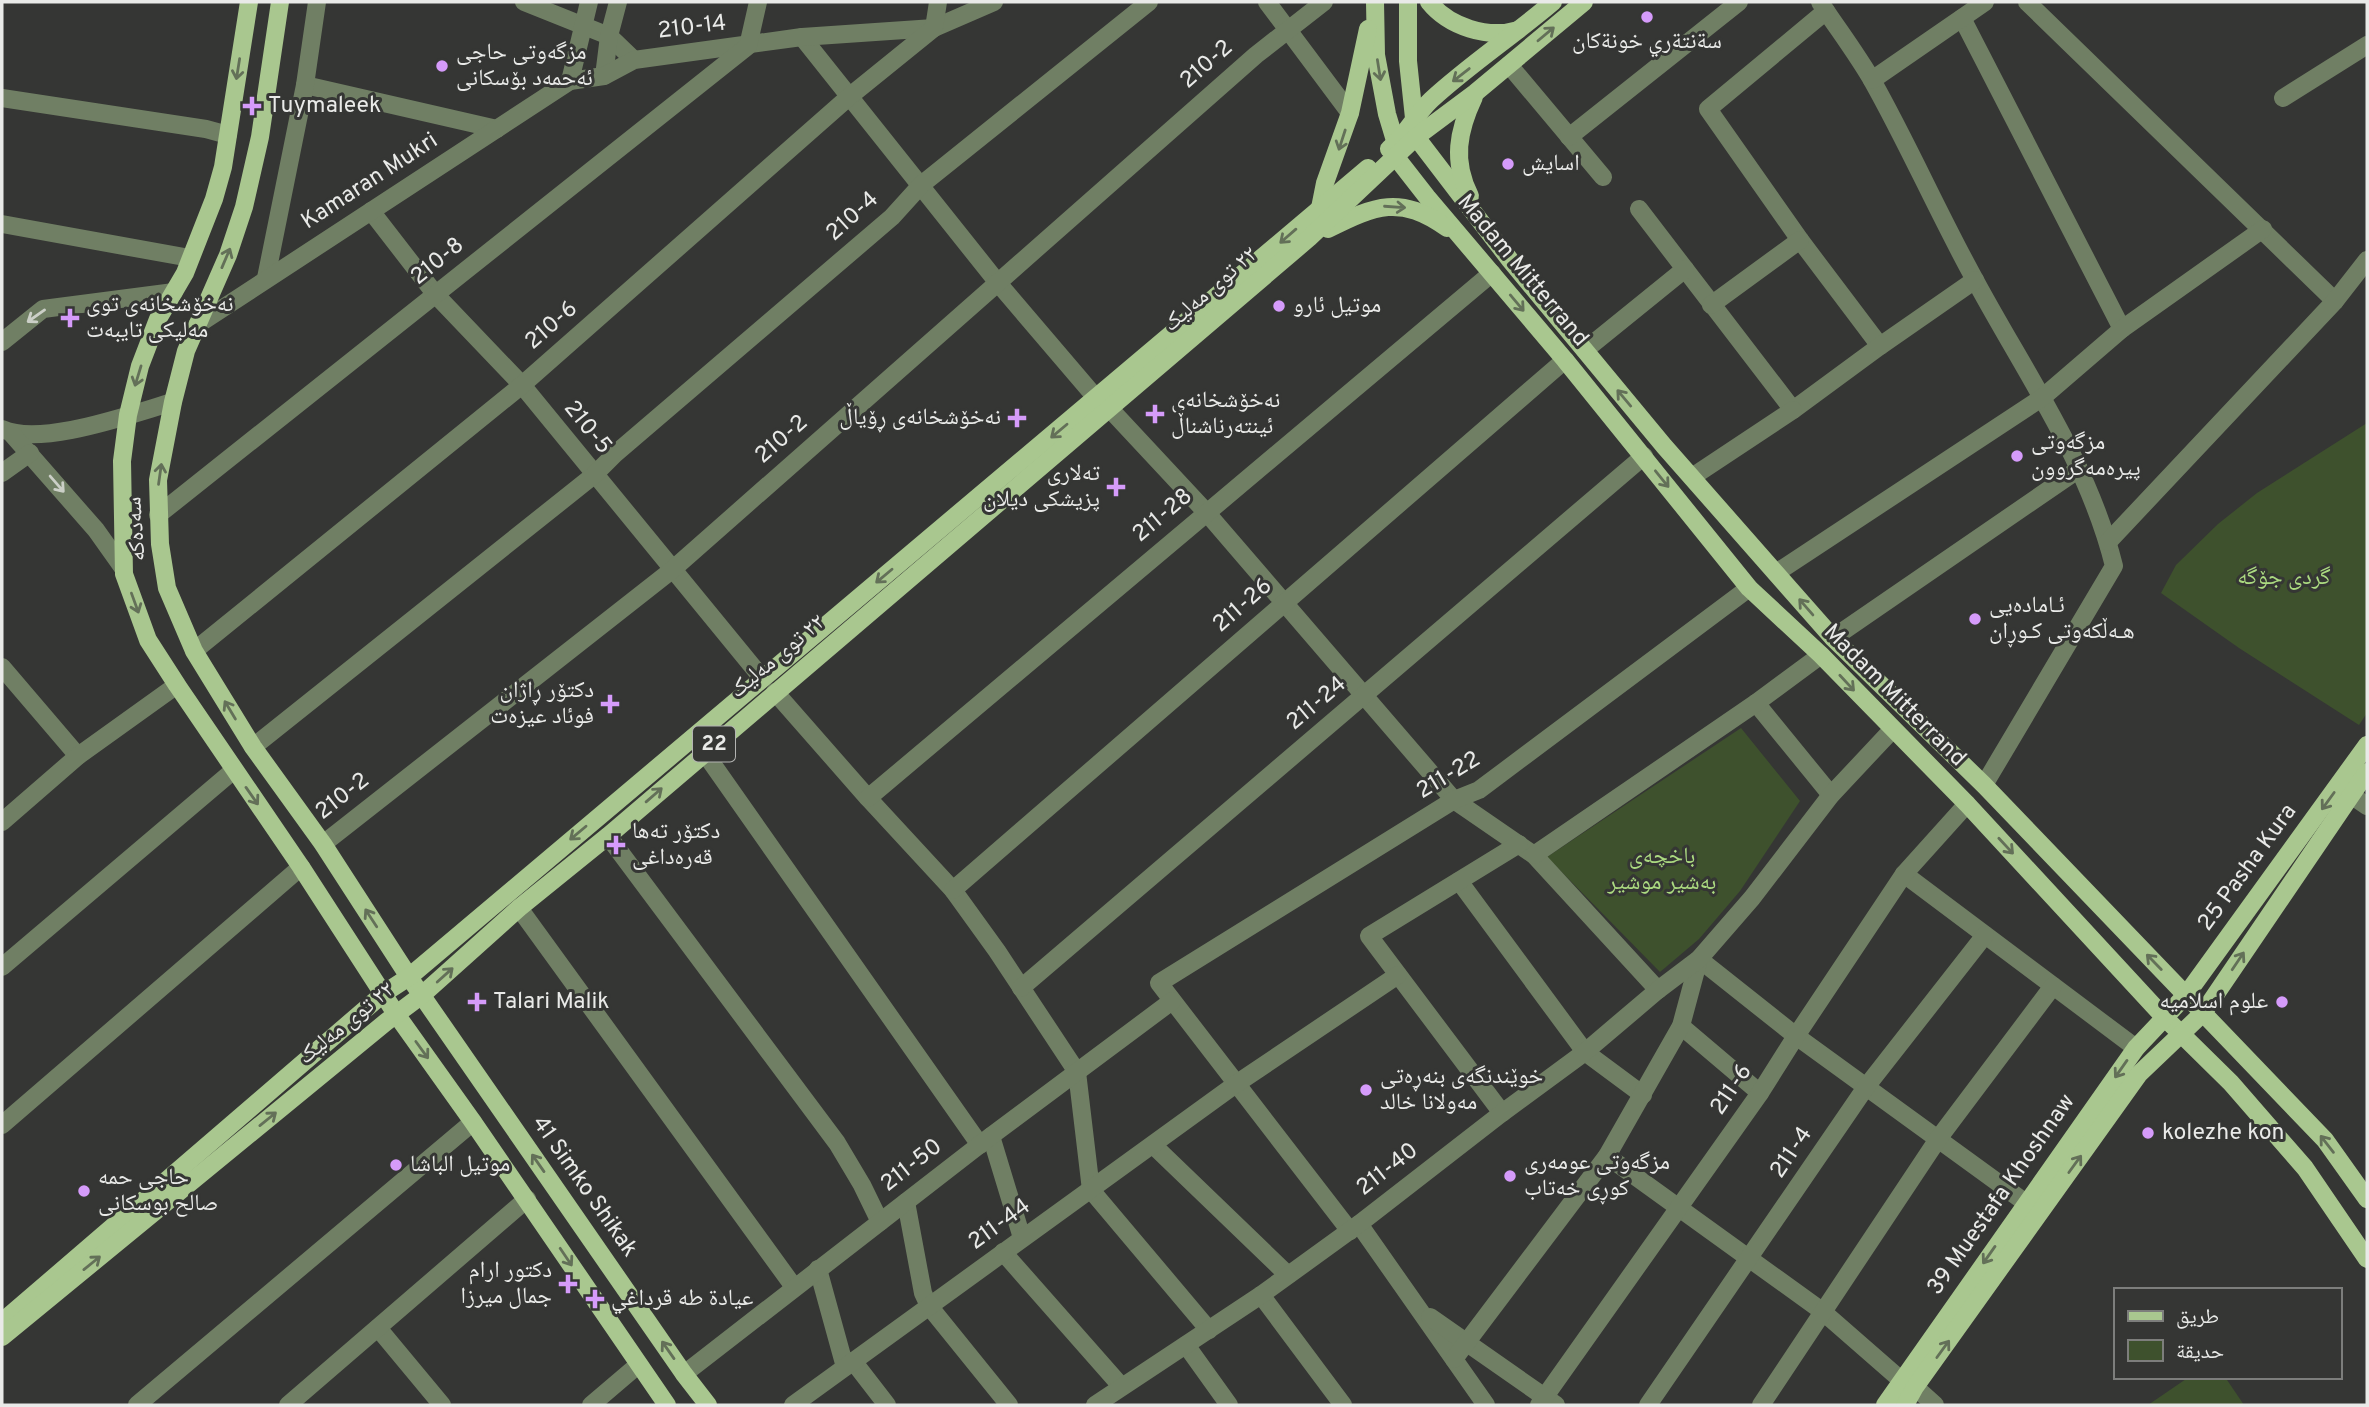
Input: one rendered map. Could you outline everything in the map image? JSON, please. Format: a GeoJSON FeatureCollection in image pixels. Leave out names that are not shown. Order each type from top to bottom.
{"type":"FeatureCollection","features":[{"type":"Feature","properties":{"kind":"main road"},"geometry":{"type":"LineString","coordinates":[[249,2],[223,167],[214,199],[190,258],[158,319],[140,366],[128,415],[122,461],[123,568],[148,640],[177,685],[301,867],[396,1014],[527,1199],[667,1405]]}},
{"type":"Feature","properties":{"kind":"main road","name":"سەدەکە"},"geometry":{"type":"LineString","coordinates":[[280,2],[260,137],[244,207],[228,255],[186,351],[173,402],[158,480],[160,544],[167,588],[194,651],[253,747],[323,844],[422,995]]}},
{"type":"Feature","properties":{"kind":"main road"},"geometry":{"type":"LineString","coordinates":[[1320,208],[1325,183],[1350,113],[1375,2]]}},
{"type":"Feature","properties":{"kind":"main road"},"geometry":{"type":"LineString","coordinates":[[1375,2],[1376,55],[1395,150]]}},
{"type":"Feature","properties":{"kind":"main road"},"geometry":{"type":"LineString","coordinates":[[1408,2],[1408,61],[1416,137],[1491,233]]}},
{"type":"Feature","properties":{"kind":"main road"},"geometry":{"type":"LineString","coordinates":[[1429,2],[1452,20],[1473,30],[1503,33],[1521,29]]}},
{"type":"Feature","properties":{"kind":"main road"},"geometry":{"type":"LineString","coordinates":[[1395,150],[1415,116],[1444,89],[1553,2]]}},
{"type":"Feature","properties":{"kind":"main road","name":"٢٢ توی مەلیک"},"geometry":{"type":"LineString","coordinates":[[2,1337],[422,995],[519,908],[608,836],[1103,404],[1320,208],[1475,93],[1584,2]]}},
{"type":"Feature","properties":{"kind":"main road"},"geometry":{"type":"LineString","coordinates":[[1475,93],[1459,134],[1458,159],[1465,187],[1491,233]]}},
{"type":"Feature","properties":{"kind":"main road","name":"٢٢ توی مەلیک"},"geometry":{"type":"LineString","coordinates":[[2,1322],[383,994],[409,976],[762,678],[1310,238],[1395,150]]}},
{"type":"Feature","properties":{"kind":"main road","name":"Madam Mitterrand"},"geometry":{"type":"LineString","coordinates":[[1395,150],[1749,588],[1821,655],[1967,804],[2164,1017],[2231,1083],[2305,1168],[2367,1259]]}},
{"type":"Feature","properties":{"kind":"main road"},"geometry":{"type":"LineString","coordinates":[[1310,238],[1352,216],[1392,205],[1413,209],[1434,219],[1472,248]]}},
{"type":"Feature","properties":{"kind":"main road","name":"Madam Mitterrand"},"geometry":{"type":"LineString","coordinates":[[1491,233],[1510,260],[1692,477],[1833,638],[1984,785],[2325,1140],[2367,1199]]}},
{"type":"Feature","properties":{"kind":"main road","name":"25 Pasha Kura"},"geometry":{"type":"LineString","coordinates":[[2164,1017],[2186,995],[2367,745]]}},
{"type":"Feature","properties":{"kind":"main road","name":"25 Pasha Kura"},"geometry":{"type":"LineString","coordinates":[[2180,1033],[2203,1013],[2367,772]]}},
{"type":"Feature","properties":{"kind":"main road","name":"41 Simko Shikak"},"geometry":{"type":"LineString","coordinates":[[422,995],[708,1405]]}},
{"type":"Feature","properties":{"kind":"main road","name":"39 Muestafa Khoshnaw"},"geometry":{"type":"LineString","coordinates":[[1905,1405],[1908,1384],[2026,1203],[2136,1048],[2164,1017]]}},
{"type":"Feature","properties":{"kind":"main road","name":"39 Muestafa Khoshnaw"},"geometry":{"type":"LineString","coordinates":[[1885,1405],[1908,1384],[2139,1074],[2180,1033]]}},
{"type":"Feature","properties":{"kind":"street"},"geometry":{"type":"LineString","coordinates":[[266,278],[305,85],[317,2]]}},
{"type":"Feature","properties":{"kind":"street"},"geometry":{"type":"LineString","coordinates":[[524,2],[609,36],[634,60]]}},
{"type":"Feature","properties":{"kind":"street"},"geometry":{"type":"LineString","coordinates":[[570,81],[589,2]]}},
{"type":"Feature","properties":{"kind":"street"},"geometry":{"type":"LineString","coordinates":[[604,76],[609,36],[618,2]]}},
{"type":"Feature","properties":{"kind":"street"},"geometry":{"type":"LineString","coordinates":[[748,46],[758,2]]}},
{"type":"Feature","properties":{"kind":"street"},"geometry":{"type":"LineString","coordinates":[[934,28],[938,2]]}},
{"type":"Feature","properties":{"kind":"street","name":"210-14"},"geometry":{"type":"LineString","coordinates":[[604,76],[634,60],[802,37],[934,28],[994,2]]}},
{"type":"Feature","properties":{"kind":"street","name":"210-4"},"geometry":{"type":"LineString","coordinates":[[253,747],[594,475],[615,454],[892,217],[920,186],[1149,2]]}},
{"type":"Feature","properties":{"kind":"street"},"geometry":{"type":"LineString","coordinates":[[1267,2],[1350,113]]}},
{"type":"Feature","properties":{"kind":"street","name":"210-2"},"geometry":{"type":"LineString","coordinates":[[323,844],[672,570],[1287,29],[1324,2]]}},
{"type":"Feature","properties":{"kind":"street"},"geometry":{"type":"LineString","coordinates":[[1569,137],[1739,2]]}},
{"type":"Feature","properties":{"kind":"street"},"geometry":{"type":"LineString","coordinates":[[1872,80],[1985,2]]}},
{"type":"Feature","properties":{"kind":"street"},"geometry":{"type":"LineString","coordinates":[[2027,2],[2335,301]]}},
{"type":"Feature","properties":{"kind":"street"},"geometry":{"type":"LineString","coordinates":[[1880,345],[1800,240],[1708,109],[1823,6],[1872,80],[1975,281],[2043,397],[2080,469],[2108,542],[2114,566],[1984,785]]}},
{"type":"Feature","properties":{"kind":"street"},"geometry":{"type":"LineString","coordinates":[[1962,18],[2122,329]]}},
{"type":"Feature","properties":{"kind":"street","name":"210-6"},"geometry":{"type":"LineString","coordinates":[[194,651],[522,385],[850,96],[934,28]]}},
{"type":"Feature","properties":{"kind":"street"},"geometry":{"type":"LineString","coordinates":[[802,37],[998,283],[1103,404],[1206,512],[1454,800],[1534,855],[1658,990]]}},
{"type":"Feature","properties":{"kind":"street"},"geometry":{"type":"LineString","coordinates":[[2283,98],[2367,45]]}},
{"type":"Feature","properties":{"kind":"street","name":"210-8"},"geometry":{"type":"LineString","coordinates":[[158,515],[748,46]]}},
{"type":"Feature","properties":{"kind":"street"},"geometry":{"type":"LineString","coordinates":[[1509,65],[1603,177]]}},
{"type":"Feature","properties":{"kind":"street","name":"Kamaran Mukri"},"geometry":{"type":"LineString","coordinates":[[197,325],[570,81],[604,76]]}},
{"type":"Feature","properties":{"kind":"street"},"geometry":{"type":"LineString","coordinates":[[305,85],[497,129]]}},
{"type":"Feature","properties":{"kind":"street"},"geometry":{"type":"LineString","coordinates":[[2,98],[228,135]]}},
{"type":"Feature","properties":{"kind":"street"},"geometry":{"type":"LineString","coordinates":[[1639,209],[1793,410]]}},
{"type":"Feature","properties":{"kind":"street","name":"210-5"},"geometry":{"type":"LineString","coordinates":[[371,211],[436,295],[522,385],[762,678]]}},
{"type":"Feature","properties":{"kind":"street"},"geometry":{"type":"LineString","coordinates":[[2,224],[190,258]]}},
{"type":"Feature","properties":{"kind":"street"},"geometry":{"type":"LineString","coordinates":[[1776,573],[2043,397],[2122,329],[2263,229]]}},
{"type":"Feature","properties":{"kind":"street"},"geometry":{"type":"LineString","coordinates":[[1711,304],[1800,240]]}},
{"type":"Feature","properties":{"kind":"street"},"geometry":{"type":"LineString","coordinates":[[2108,542],[2335,301],[2367,260]]}},
{"type":"Feature","properties":{"kind":"street"},"geometry":{"type":"LineString","coordinates":[[1585,350],[1685,269]]}},
{"type":"Feature","properties":{"kind":"street","name":"211-28"},"geometry":{"type":"LineString","coordinates":[[868,798],[1492,273]]}},
{"type":"Feature","properties":{"kind":"street"},"geometry":{"type":"LineString","coordinates":[[1692,477],[1793,410],[1880,345],[1975,281]]}},
{"type":"Feature","properties":{"kind":"street"},"geometry":{"type":"LineString","coordinates":[[2,342],[43,309],[174,292]]}},
{"type":"Feature","properties":{"kind":"street","name":"211-26"},"geometry":{"type":"LineString","coordinates":[[953,890],[1565,360]]}},
{"type":"Feature","properties":{"kind":"street"},"geometry":{"type":"LineString","coordinates":[[7,431],[41,435],[173,402]]}},
{"type":"Feature","properties":{"kind":"street"},"geometry":{"type":"LineString","coordinates":[[7,431],[30,453],[96,530],[123,568]]}},
{"type":"Feature","properties":{"kind":"street"},"geometry":{"type":"LineString","coordinates":[[2,472],[30,453]]}},
{"type":"Feature","properties":{"kind":"street","name":"211-24"},"geometry":{"type":"LineString","coordinates":[[1021,988],[1643,456]]}},
{"type":"Feature","properties":{"kind":"street"},"geometry":{"type":"LineString","coordinates":[[1833,638],[2080,469]]}},
{"type":"Feature","properties":{"kind":"street","name":"211-22"},"geometry":{"type":"LineString","coordinates":[[1172,1001],[1159,984],[1454,800],[1479,790],[1749,588]]}},
{"type":"Feature","properties":{"kind":"street"},"geometry":{"type":"LineString","coordinates":[[1534,855],[1756,703],[1821,655]]}},
{"type":"Feature","properties":{"kind":"street"},"geometry":{"type":"LineString","coordinates":[[2,667],[78,756]]}},
{"type":"Feature","properties":{"kind":"street"},"geometry":{"type":"LineString","coordinates":[[2,822],[78,756],[177,685]]}},
{"type":"Feature","properties":{"kind":"street"},"geometry":{"type":"LineString","coordinates":[[775,692],[953,890],[1021,988],[1077,1072],[1091,1190],[1209,1330]]}},
{"type":"Feature","properties":{"kind":"street"},"geometry":{"type":"LineString","coordinates":[[1756,703],[1831,795]]}},
{"type":"Feature","properties":{"kind":"street"},"geometry":{"type":"LineString","coordinates":[[1454,1359],[1607,1156],[1681,1026],[1699,959],[1752,898],[1831,795],[1892,730]]}},
{"type":"Feature","properties":{"kind":"street"},"geometry":{"type":"LineString","coordinates":[[704,752],[985,1140],[1022,1238]]}},
{"type":"Feature","properties":{"kind":"street"},"geometry":{"type":"LineString","coordinates":[[2,967],[234,770]]}},
{"type":"Feature","properties":{"kind":"street"},"geometry":{"type":"LineString","coordinates":[[2351,795],[2367,806]]}},
{"type":"Feature","properties":{"kind":"street","name":"211-6"},"geometry":{"type":"LineString","coordinates":[[1547,1403],[1760,1093],[1904,874],[1967,804]]}},
{"type":"Feature","properties":{"kind":"street"},"geometry":{"type":"LineString","coordinates":[[608,836],[837,1143],[880,1222]]}},
{"type":"Feature","properties":{"kind":"street"},"geometry":{"type":"LineString","coordinates":[[1502,1113],[1369,936],[1518,844]]}},
{"type":"Feature","properties":{"kind":"street"},"geometry":{"type":"LineString","coordinates":[[2,1125],[301,867]]}},
{"type":"Feature","properties":{"kind":"street"},"geometry":{"type":"LineString","coordinates":[[1904,874],[2136,1048]]}},
{"type":"Feature","properties":{"kind":"street"},"geometry":{"type":"LineString","coordinates":[[1459,881],[1585,1052],[1643,1095]]}},
{"type":"Feature","properties":{"kind":"street"},"geometry":{"type":"LineString","coordinates":[[519,908],[794,1287]]}},
{"type":"Feature","properties":{"kind":"street","name":"211-4"},"geometry":{"type":"LineString","coordinates":[[1648,1405],[1866,1087],[1985,935]]}},
{"type":"Feature","properties":{"kind":"street"},"geometry":{"type":"LineString","coordinates":[[1699,959],[1796,1036],[2026,1203]]}},
{"type":"Feature","properties":{"kind":"street","name":"211-40"},"geometry":{"type":"LineString","coordinates":[[1095,1405],[1116,1395],[1354,1228],[1585,1052],[1699,959]]}},
{"type":"Feature","properties":{"kind":"street","name":"211-44"},"geometry":{"type":"LineString","coordinates":[[793,1405],[1236,1084],[1398,975]]}},
{"type":"Feature","properties":{"kind":"street"},"geometry":{"type":"LineString","coordinates":[[1761,1405],[1938,1139],[2053,986]]}},
{"type":"Feature","properties":{"kind":"street"},"geometry":{"type":"LineString","coordinates":[[1172,1001],[1419,1310],[1486,1405]]}},
{"type":"Feature","properties":{"kind":"street","name":"211-50"},"geometry":{"type":"LineString","coordinates":[[684,1374],[985,1140],[1172,1001]]}},
{"type":"Feature","properties":{"kind":"street"},"geometry":{"type":"LineString","coordinates":[[1681,1026],[1760,1093]]}},
{"type":"Feature","properties":{"kind":"street"},"geometry":{"type":"LineString","coordinates":[[137,1405],[473,1122]]}},
{"type":"Feature","properties":{"kind":"street"},"geometry":{"type":"LineString","coordinates":[[1153,1145],[1288,1275]]}},
{"type":"Feature","properties":{"kind":"street"},"geometry":{"type":"LineString","coordinates":[[1607,1156],[1822,1311],[1936,1405]]}},
{"type":"Feature","properties":{"kind":"street"},"geometry":{"type":"LineString","coordinates":[[288,1405],[527,1199]]}},
{"type":"Feature","properties":{"kind":"street"},"geometry":{"type":"LineString","coordinates":[[906,1202],[923,1293],[929,1306],[1010,1405]]}},
{"type":"Feature","properties":{"kind":"street"},"geometry":{"type":"LineString","coordinates":[[1003,1252],[1116,1395]]}},
{"type":"Feature","properties":{"kind":"street"},"geometry":{"type":"LineString","coordinates":[[818,1269],[849,1364],[887,1405]]}},
{"type":"Feature","properties":{"kind":"street"},"geometry":{"type":"LineString","coordinates":[[1261,1295],[1343,1405]]}},
{"type":"Feature","properties":{"kind":"street"},"geometry":{"type":"LineString","coordinates":[[1419,1310],[1547,1403]]}},
{"type":"Feature","properties":{"kind":"street"},"geometry":{"type":"LineString","coordinates":[[378,1328],[440,1405]]}},
{"type":"Feature","properties":{"kind":"street"},"geometry":{"type":"LineString","coordinates":[[1186,1345],[1229,1405]]}},
{"type":"Feature","properties":{"kind":"street"},"geometry":{"type":"LineString","coordinates":[[590,1405],[638,1364]]}},
{"type":"Feature","properties":{"kind":"green space","name":"گردی جۆگە"},"geometry":{"type":"Polygon","coordinates":[[[2367,423],[2367,713],[2359,725],[2239,648],[2161,593],[2176,565],[2218,524],[2257,493],[2367,423]]]}},
{"type":"Feature","properties":{"kind":"green space","name":"باخچەی بەشیر موشیر"},"geometry":{"type":"Polygon","coordinates":[[[1741,728],[1800,801],[1740,891],[1699,939],[1660,972],[1547,857],[1741,728]]]}},
{"type":"Feature","properties":{"kind":"green space"},"geometry":{"type":"Polygon","coordinates":[[[2186,1379],[2226,1379],[2244,1405],[2148,1405],[2186,1379]]]}},
{"type":"Feature","properties":{"kind":"place","name":"سةنتةري خونةكان"},"geometry":{"type":"Point","coordinates":[1647,17]}},
{"type":"Feature","properties":{"kind":"place","name":"مزگەوتی حاجی ئەحمەد بۆسکانی"},"geometry":{"type":"Point","coordinates":[442,66]}},
{"type":"Feature","properties":{"kind":"place","name":"Tuymaleek"},"geometry":{"type":"Point","coordinates":[252,106]}},
{"type":"Feature","properties":{"kind":"place","name":"اسايش"},"geometry":{"type":"Point","coordinates":[1508,164]}},
{"type":"Feature","properties":{"kind":"place","name":"موتیل ئارو"},"geometry":{"type":"Point","coordinates":[1279,306]}},
{"type":"Feature","properties":{"kind":"place","name":"نەخۆشخانەی توی مەلیكی تایبەت"},"geometry":{"type":"Point","coordinates":[70,318]}},
{"type":"Feature","properties":{"kind":"place","name":"نەخۆشخانەی ئینتەرناشناڵ"},"geometry":{"type":"Point","coordinates":[1155,414]}},
{"type":"Feature","properties":{"kind":"place","name":"نەخۆشخانەی ڕۆیاڵ"},"geometry":{"type":"Point","coordinates":[1017,418]}},
{"type":"Feature","properties":{"kind":"place","name":"مزگەوتی پیرەمەگروون"},"geometry":{"type":"Point","coordinates":[2017,456]}},
{"type":"Feature","properties":{"kind":"place","name":"تەلاری پزیشکی دیلان"},"geometry":{"type":"Point","coordinates":[1116,487]}},
{"type":"Feature","properties":{"kind":"place","name":"ئـامادەیی هـەڵکەوتی کـوڕان"},"geometry":{"type":"Point","coordinates":[1975,619]}},
{"type":"Feature","properties":{"kind":"place","name":"دکتۆر ڕاژان فوئاد عیزەت"},"geometry":{"type":"Point","coordinates":[610,704]}},
{"type":"Feature","properties":{"kind":"place","name":"دکتۆر تەها قەرەداغی"},"geometry":{"type":"Point","coordinates":[616,845]}},
{"type":"Feature","properties":{"kind":"place","name":"Talari Malik"},"geometry":{"type":"Point","coordinates":[477,1002]}},
{"type":"Feature","properties":{"kind":"place","name":"علوم اسلاميه"},"geometry":{"type":"Point","coordinates":[2282,1002]}},
{"type":"Feature","properties":{"kind":"place","name":"خوێندنگەی بنەڕەتی مەولانا خالد"},"geometry":{"type":"Point","coordinates":[1366,1090]}},
{"type":"Feature","properties":{"kind":"place","name":"kolezhe kon"},"geometry":{"type":"Point","coordinates":[2148,1133]}},
{"type":"Feature","properties":{"kind":"place","name":"موتيل الباشا"},"geometry":{"type":"Point","coordinates":[396,1165]}},
{"type":"Feature","properties":{"kind":"place","name":"مزگەوتی عومەری کوڕی خەتاب"},"geometry":{"type":"Point","coordinates":[1510,1176]}},
{"type":"Feature","properties":{"kind":"place","name":"حاجی حمه صالح بوسکانی"},"geometry":{"type":"Point","coordinates":[84,1191]}},
{"type":"Feature","properties":{"kind":"place","name":"دكتور ارام جمال ميرزا"},"geometry":{"type":"Point","coordinates":[568,1284]}},
{"type":"Feature","properties":{"kind":"place","name":"عيادة طه قرداغي"},"geometry":{"type":"Point","coordinates":[595,1299]}}]}
